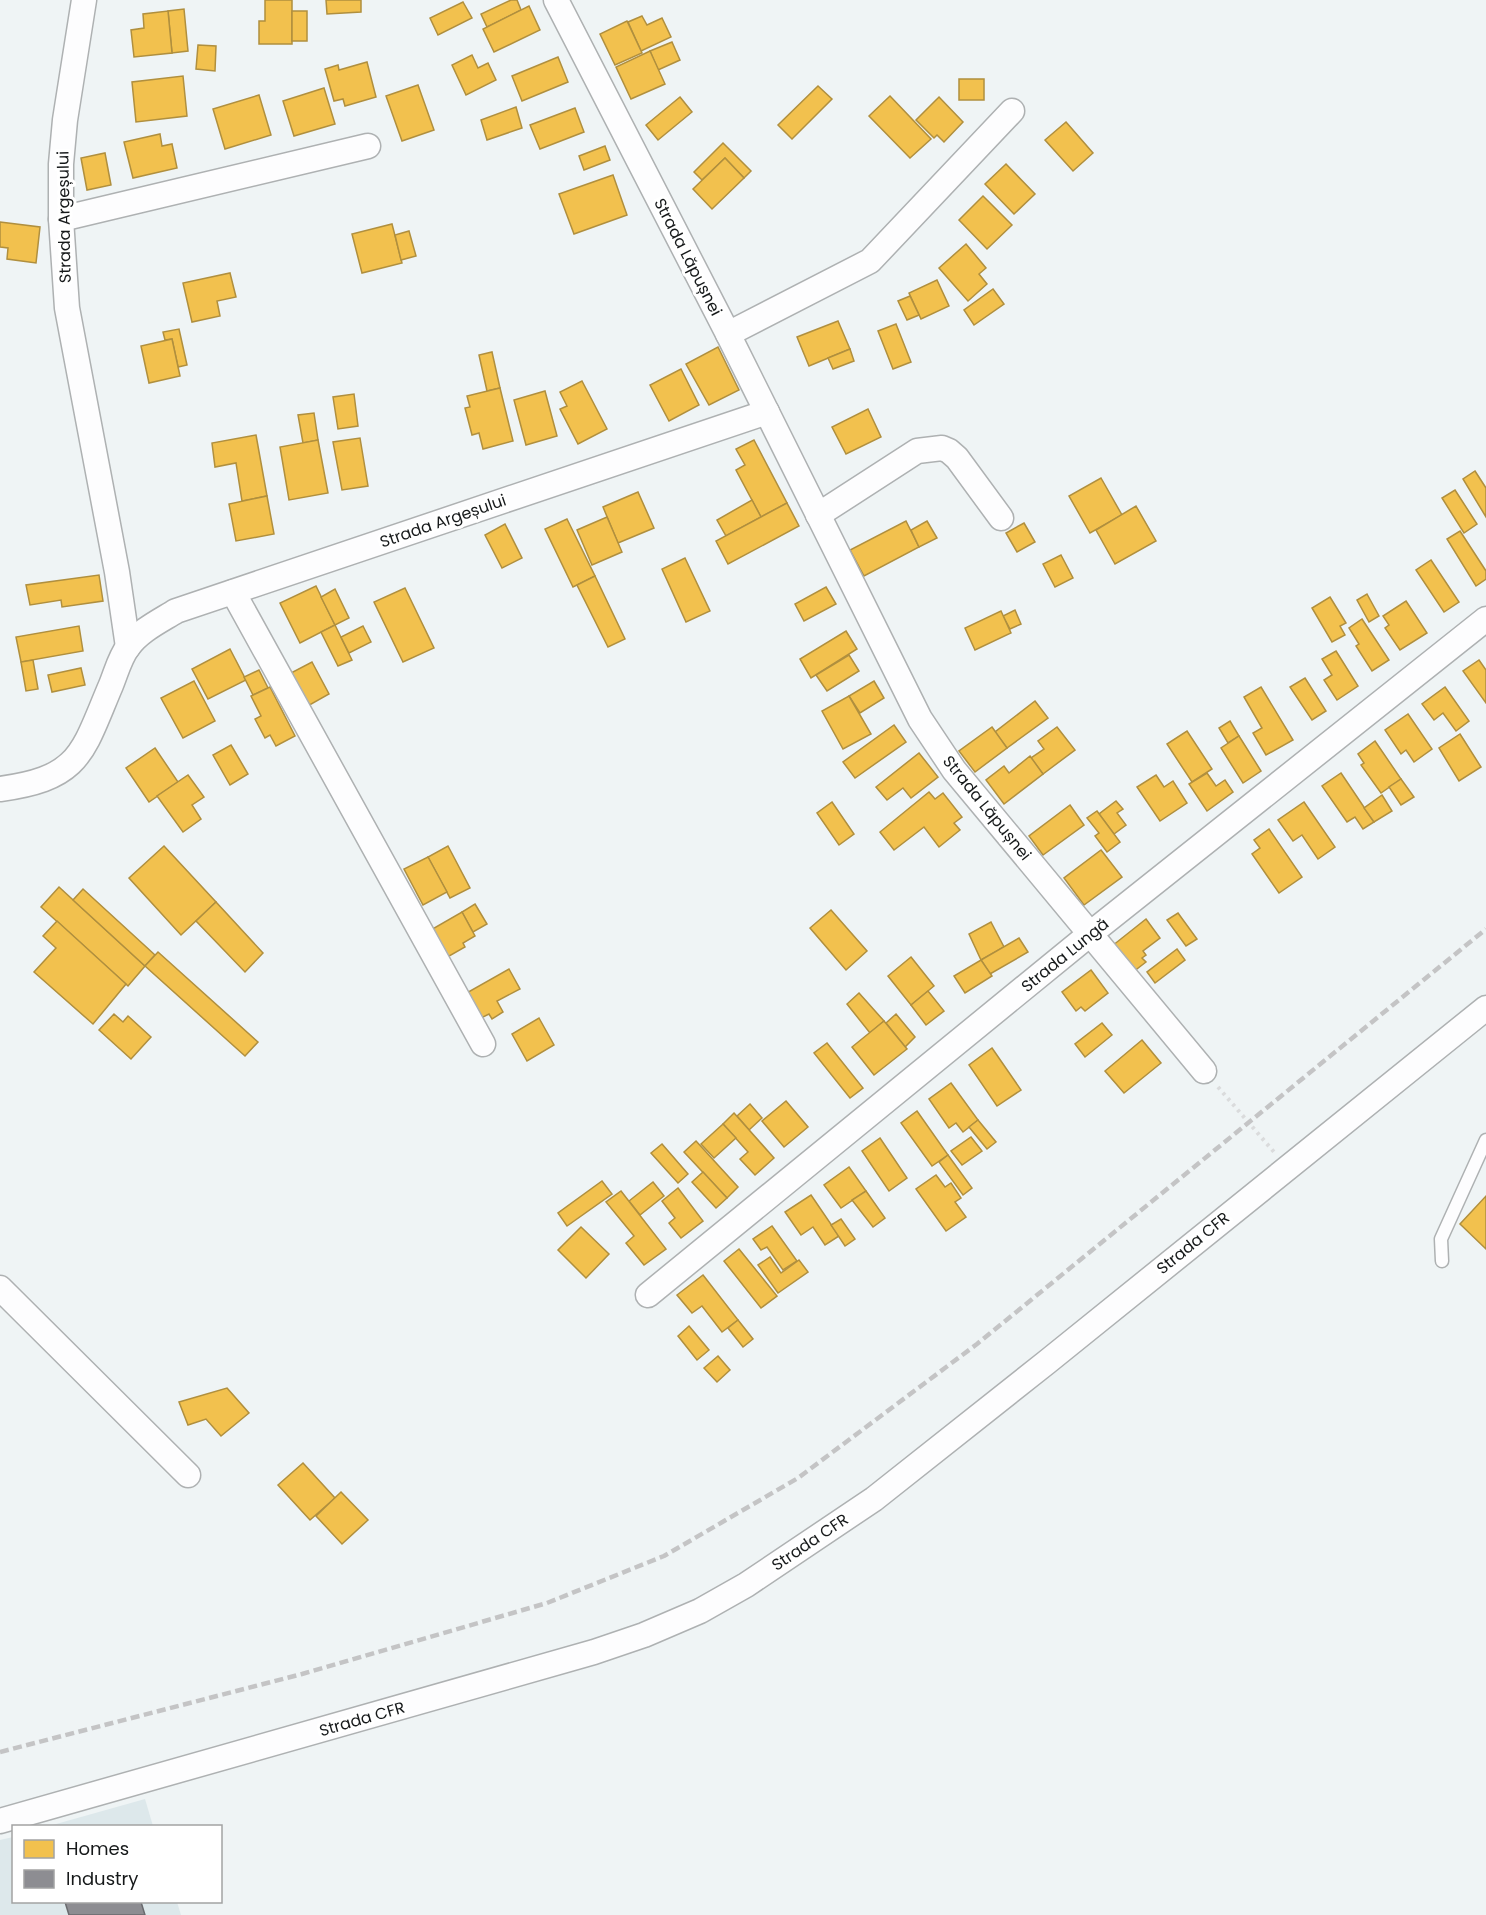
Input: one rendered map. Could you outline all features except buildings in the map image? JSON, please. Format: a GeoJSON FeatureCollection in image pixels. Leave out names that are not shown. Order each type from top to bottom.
{"type":"FeatureCollection","features":[{"type":"Feature","properties":{"kind":"street","name":"Strada Argeșului"},"geometry":{"type":"LineString","coordinates":[[84,0],[65,120],[61,164],[61,219],[67,308],[117,572],[128,647]]}},
{"type":"Feature","properties":{"kind":"street","name":"Strada Lăpușnei"},"geometry":{"type":"LineString","coordinates":[[556,0],[728,334],[920,719],[954,770],[1204,1071]]}},
{"type":"Feature","properties":{"kind":"street"},"geometry":{"type":"LineString","coordinates":[[728,334],[870,261],[1012,111]]}},
{"type":"Feature","properties":{"kind":"street"},"geometry":{"type":"LineString","coordinates":[[61,219],[368,146]]}},
{"type":"Feature","properties":{"kind":"street","name":"Strada Argeșului"},"geometry":{"type":"LineString","coordinates":[[0,789],[28,785],[46,778],[63,770],[76,759],[86,743],[128,647],[146,631],[176,611],[767,412]]}},
{"type":"Feature","properties":{"kind":"street"},"geometry":{"type":"LineString","coordinates":[[818,515],[917,451],[942,448],[950,451],[957,458],[1001,518]]}},
{"type":"Feature","properties":{"kind":"street"},"geometry":{"type":"LineString","coordinates":[[233,592],[483,1044]]}},
{"type":"Feature","properties":{"kind":"street","name":"Strada Lungă"},"geometry":{"type":"LineString","coordinates":[[648,1295],[1090,934],[1486,619]]}},
{"type":"Feature","properties":{"kind":"street","name":"Strada CFR"},"geometry":{"type":"LineString","coordinates":[[0,1821],[594,1652],[644,1635],[700,1611],[746,1586],[874,1499],[1486,1008]]}},
{"type":"Feature","properties":{"kind":"street"},"geometry":{"type":"LineString","coordinates":[[0,1288],[188,1474]]}},
{"type":"Feature","properties":{"kind":"lane"},"geometry":{"type":"LineString","coordinates":[[1442,1261],[1441,1239],[1486,1140]]}},
{"type":"Feature","properties":{"kind":"path"},"geometry":{"type":"LineString","coordinates":[[1204,1071],[1289,1168]]}},
{"type":"Feature","properties":{"kind":"shaded area"},"geometry":{"type":"Polygon","coordinates":[[[145,1799],[153,1825],[53,1825],[145,1799]]]}},
{"type":"Feature","properties":{"kind":"shaded area"},"geometry":{"type":"Polygon","coordinates":[[[12,1837],[12,1903],[177,1903],[181,1915],[0,1915],[0,1840],[12,1837]]]}},
{"type":"Feature","properties":{"kind":"railway"},"geometry":{"type":"LineString","coordinates":[[0,1752],[302,1674],[547,1603],[664,1556],[798,1478],[977,1344],[1486,929]]}}]}
